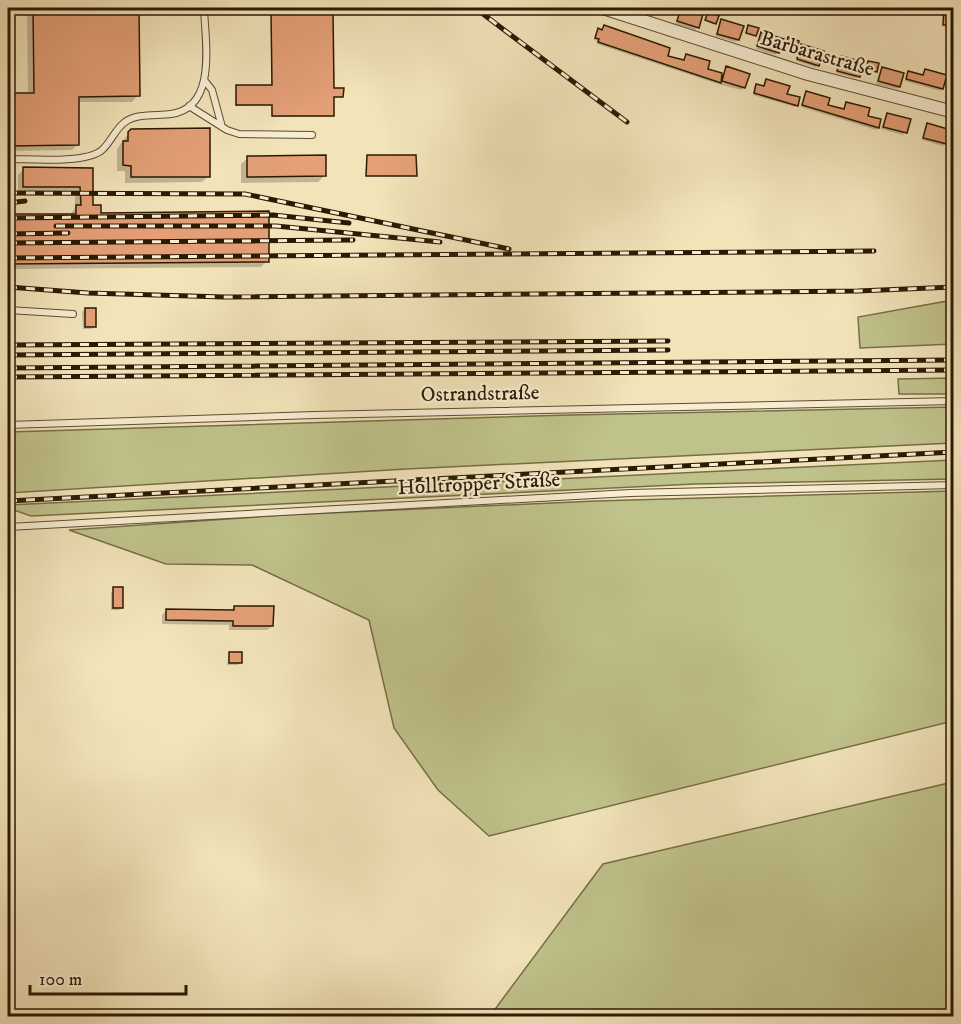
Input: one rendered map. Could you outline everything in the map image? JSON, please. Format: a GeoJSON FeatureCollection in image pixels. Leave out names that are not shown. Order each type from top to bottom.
{"type":"FeatureCollection","features":[{"type":"Feature","properties":{"kind":"street","name":"Barbarastraße"},"geometry":{"type":"LineString","coordinates":[[603,8],[808,74],[954,112]]}},
{"type":"Feature","properties":{"kind":"lane"},"geometry":{"type":"LineString","coordinates":[[8,159],[90,157],[103,149],[125,122],[140,117],[175,114],[189,106],[200,93],[205,81],[204,8]]}},
{"type":"Feature","properties":{"kind":"lane"},"geometry":{"type":"LineString","coordinates":[[205,81],[212,90],[222,127]]}},
{"type":"Feature","properties":{"kind":"lane"},"geometry":{"type":"LineString","coordinates":[[189,106],[222,127],[246,135],[312,135]]}},
{"type":"Feature","properties":{"kind":"lane"},"geometry":{"type":"LineString","coordinates":[[8,310],[73,314]]}},
{"type":"Feature","properties":{"kind":"lane","name":"Ostrandstraße"},"geometry":{"type":"LineString","coordinates":[[8,425],[373,413],[954,401]]}},
{"type":"Feature","properties":{"kind":"lane","name":"Holltropper Straße"},"geometry":{"type":"LineString","coordinates":[[8,527],[618,494],[954,485]]}},
{"type":"Feature","properties":{"kind":"green space"},"geometry":{"type":"Polygon","coordinates":[[[953,300],[953,344],[860,348],[858,317],[953,300]]]}},
{"type":"Feature","properties":{"kind":"green space"},"geometry":{"type":"Polygon","coordinates":[[[953,378],[953,394],[899,394],[898,379],[953,378]]]}},
{"type":"Feature","properties":{"kind":"green space"},"geometry":{"type":"Polygon","coordinates":[[[953,407],[953,443],[406,469],[8,493],[8,432],[569,415],[953,407]]]}},
{"type":"Feature","properties":{"kind":"green space"},"geometry":{"type":"Polygon","coordinates":[[[953,460],[953,479],[695,484],[31,516],[8,508],[8,505],[953,460]]]}},
{"type":"Feature","properties":{"kind":"green space"},"geometry":{"type":"Polygon","coordinates":[[[953,491],[953,721],[489,836],[438,790],[394,728],[369,620],[252,565],[166,564],[69,530],[284,515],[596,501],[953,491]]]}},
{"type":"Feature","properties":{"kind":"green space"},"geometry":{"type":"Polygon","coordinates":[[[953,782],[953,1016],[490,1016],[603,864],[953,782]]]}},
{"type":"Feature","properties":{"kind":"building"},"geometry":{"type":"Polygon","coordinates":[[[33,8],[139,8],[140,96],[79,97],[79,145],[8,146],[8,93],[34,93],[33,8]]]}},
{"type":"Feature","properties":{"kind":"building"},"geometry":{"type":"Polygon","coordinates":[[[681,8],[703,14],[699,28],[677,21],[681,8]]]}},
{"type":"Feature","properties":{"kind":"building"},"geometry":{"type":"Polygon","coordinates":[[[944,8],[953,8],[953,25],[943,25],[944,8]]]}},
{"type":"Feature","properties":{"kind":"building"},"geometry":{"type":"Polygon","coordinates":[[[333,11],[334,88],[344,88],[343,97],[334,97],[334,116],[272,116],[272,105],[236,105],[236,85],[272,85],[271,12],[333,11]]]}},
{"type":"Feature","properties":{"kind":"building"},"geometry":{"type":"Polygon","coordinates":[[[708,12],[719,16],[716,24],[705,20],[708,12]]]}},
{"type":"Feature","properties":{"kind":"building"},"geometry":{"type":"Polygon","coordinates":[[[721,19],[744,26],[739,40],[717,34],[721,19]]]}},
{"type":"Feature","properties":{"kind":"building"},"geometry":{"type":"Polygon","coordinates":[[[604,25],[670,48],[668,56],[684,60],[686,54],[710,61],[708,69],[722,73],[721,83],[598,42],[599,39],[595,38],[598,28],[602,30],[604,25]]]}},
{"type":"Feature","properties":{"kind":"building"},"geometry":{"type":"Polygon","coordinates":[[[748,25],[759,28],[756,36],[746,33],[748,25]]]}},
{"type":"Feature","properties":{"kind":"building"},"geometry":{"type":"Polygon","coordinates":[[[761,32],[784,39],[779,53],[757,46],[761,32]]]}},
{"type":"Feature","properties":{"kind":"building"},"geometry":{"type":"Polygon","coordinates":[[[788,37],[799,41],[797,49],[786,46],[788,37]]]}},
{"type":"Feature","properties":{"kind":"building"},"geometry":{"type":"Polygon","coordinates":[[[801,44],[824,51],[819,66],[797,59],[801,44]]]}},
{"type":"Feature","properties":{"kind":"building"},"geometry":{"type":"Polygon","coordinates":[[[841,56],[864,62],[860,77],[837,71],[841,56]]]}},
{"type":"Feature","properties":{"kind":"building"},"geometry":{"type":"Polygon","coordinates":[[[868,61],[879,63],[877,72],[866,69],[868,61]]]}},
{"type":"Feature","properties":{"kind":"building"},"geometry":{"type":"Polygon","coordinates":[[[726,66],[750,74],[745,88],[722,81],[726,66]]]}},
{"type":"Feature","properties":{"kind":"building"},"geometry":{"type":"Polygon","coordinates":[[[882,67],[904,73],[900,87],[878,81],[882,67]]]}},
{"type":"Feature","properties":{"kind":"building"},"geometry":{"type":"Polygon","coordinates":[[[925,69],[947,75],[943,89],[906,79],[908,71],[923,75],[925,69]]]}},
{"type":"Feature","properties":{"kind":"building"},"geometry":{"type":"Polygon","coordinates":[[[766,79],[790,86],[787,94],[800,97],[798,106],[754,93],[756,84],[764,86],[766,79]]]}},
{"type":"Feature","properties":{"kind":"building"},"geometry":{"type":"Polygon","coordinates":[[[806,91],[830,98],[828,105],[844,109],[846,102],[870,108],[868,116],[881,119],[879,128],[802,105],[806,91]]]}},
{"type":"Feature","properties":{"kind":"building"},"geometry":{"type":"Polygon","coordinates":[[[887,113],[911,119],[907,133],[883,127],[887,113]]]}},
{"type":"Feature","properties":{"kind":"building"},"geometry":{"type":"Polygon","coordinates":[[[927,123],[951,130],[947,144],[923,138],[927,123]]]}},
{"type":"Feature","properties":{"kind":"building"},"geometry":{"type":"Polygon","coordinates":[[[210,128],[210,177],[131,177],[131,166],[123,165],[123,141],[128,141],[128,132],[131,129],[210,128]]]}},
{"type":"Feature","properties":{"kind":"building"},"geometry":{"type":"Polygon","coordinates":[[[326,155],[326,176],[247,177],[247,156],[326,155]]]}},
{"type":"Feature","properties":{"kind":"building"},"geometry":{"type":"Polygon","coordinates":[[[367,155],[416,155],[417,176],[366,176],[367,155]]]}},
{"type":"Feature","properties":{"kind":"building"},"geometry":{"type":"Polygon","coordinates":[[[23,167],[93,168],[93,205],[101,205],[101,213],[269,211],[269,262],[8,264],[8,214],[76,214],[76,205],[81,205],[80,187],[23,187],[23,167]]]}},
{"type":"Feature","properties":{"kind":"building"},"geometry":{"type":"Polygon","coordinates":[[[85,308],[96,308],[96,327],[85,327],[85,308]]]}},
{"type":"Feature","properties":{"kind":"building"},"geometry":{"type":"Polygon","coordinates":[[[113,587],[123,587],[123,608],[113,608],[113,587]]]}},
{"type":"Feature","properties":{"kind":"building"},"geometry":{"type":"Polygon","coordinates":[[[234,606],[274,606],[273,626],[233,626],[233,621],[166,620],[166,609],[234,610],[234,606]]]}},
{"type":"Feature","properties":{"kind":"building"},"geometry":{"type":"Polygon","coordinates":[[[229,652],[242,652],[242,663],[229,663],[229,652]]]}},
{"type":"Feature","properties":{"kind":"railway"},"geometry":{"type":"LineString","coordinates":[[475,8],[627,122]]}},
{"type":"Feature","properties":{"kind":"railway"},"geometry":{"type":"LineString","coordinates":[[8,193],[245,194],[509,249]]}},
{"type":"Feature","properties":{"kind":"railway"},"geometry":{"type":"LineString","coordinates":[[8,203],[25,201]]}},
{"type":"Feature","properties":{"kind":"railway"},"geometry":{"type":"LineString","coordinates":[[8,218],[273,215],[349,223]]}},
{"type":"Feature","properties":{"kind":"railway"},"geometry":{"type":"LineString","coordinates":[[56,226],[276,226],[440,242]]}},
{"type":"Feature","properties":{"kind":"railway"},"geometry":{"type":"LineString","coordinates":[[8,234],[68,233]]}},
{"type":"Feature","properties":{"kind":"railway"},"geometry":{"type":"LineString","coordinates":[[8,243],[353,240]]}},
{"type":"Feature","properties":{"kind":"railway"},"geometry":{"type":"LineString","coordinates":[[8,258],[874,251]]}},
{"type":"Feature","properties":{"kind":"railway"},"geometry":{"type":"LineString","coordinates":[[8,287],[88,293],[224,297],[858,291],[954,287]]}},
{"type":"Feature","properties":{"kind":"railway"},"geometry":{"type":"LineString","coordinates":[[8,345],[668,341]]}},
{"type":"Feature","properties":{"kind":"railway"},"geometry":{"type":"LineString","coordinates":[[8,355],[668,350]]}},
{"type":"Feature","properties":{"kind":"railway"},"geometry":{"type":"LineString","coordinates":[[8,368],[954,360]]}},
{"type":"Feature","properties":{"kind":"railway"},"geometry":{"type":"LineString","coordinates":[[8,377],[954,370]]}},
{"type":"Feature","properties":{"kind":"railway"},"geometry":{"type":"LineString","coordinates":[[8,501],[954,452]]}}]}
